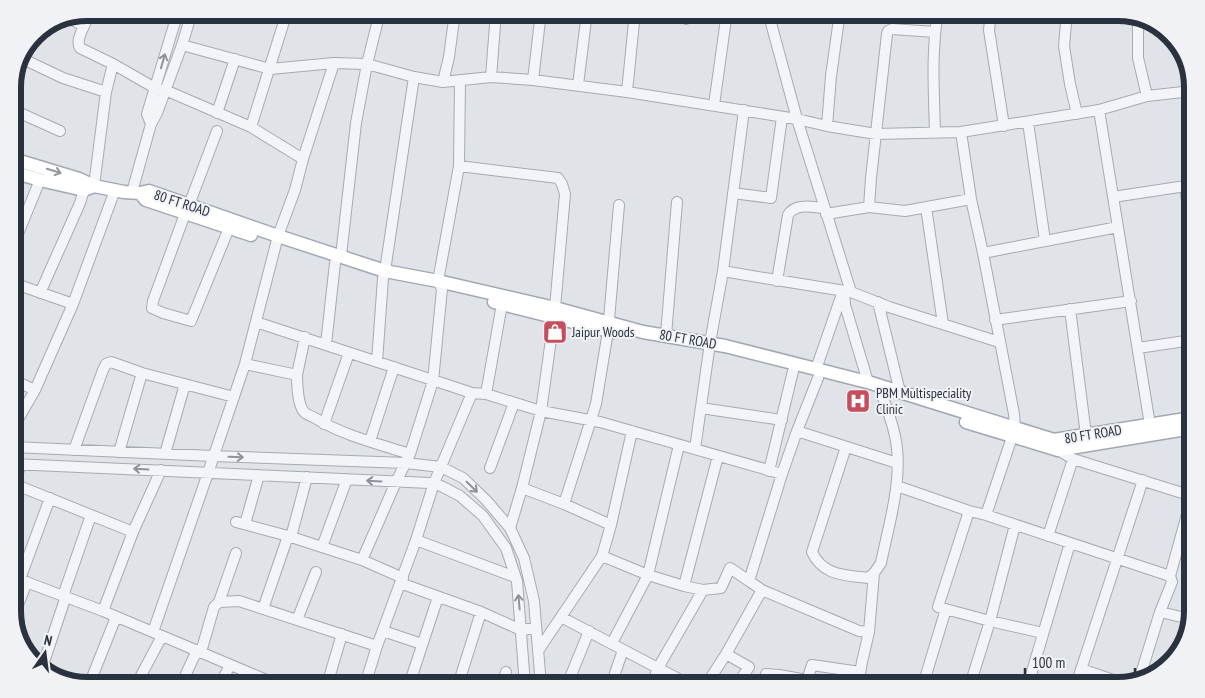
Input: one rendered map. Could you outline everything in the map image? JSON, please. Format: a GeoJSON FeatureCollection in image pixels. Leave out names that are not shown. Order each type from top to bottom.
{"type":"FeatureCollection","features":[{"type":"Feature","properties":{"kind":"main road"},"geometry":{"type":"LineString","coordinates":[[21,161],[79,179],[89,188]]}},
{"type":"Feature","properties":{"kind":"main road"},"geometry":{"type":"LineString","coordinates":[[21,174],[40,180],[89,188],[136,192]]}},
{"type":"Feature","properties":{"kind":"main road","name":"80 FT ROAD"},"geometry":{"type":"LineString","coordinates":[[136,192],[146,200],[187,210],[384,275],[440,285],[608,326],[666,335],[710,347],[723,354],[794,371],[868,382],[1013,432],[1058,450],[1184,429]]}},
{"type":"Feature","properties":{"kind":"main road","name":"80 FT ROAD"},"geometry":{"type":"LineString","coordinates":[[187,210],[229,228],[277,240]]}},
{"type":"Feature","properties":{"kind":"main road","name":"80 FT ROAD"},"geometry":{"type":"LineString","coordinates":[[440,285],[502,304],[554,313]]}},
{"type":"Feature","properties":{"kind":"main road","name":"80 FT ROAD"},"geometry":{"type":"LineString","coordinates":[[608,326],[642,339],[710,347],[725,346],[817,373],[882,395],[1013,432],[1054,440],[1184,419]]}},
{"type":"Feature","properties":{"kind":"street"},"geometry":{"type":"LineString","coordinates":[[86,21],[78,40],[80,48],[160,89],[251,127],[303,159]]}},
{"type":"Feature","properties":{"kind":"street"},"geometry":{"type":"LineString","coordinates":[[160,89],[176,21]]}},
{"type":"Feature","properties":{"kind":"street"},"geometry":{"type":"LineString","coordinates":[[136,192],[151,124],[147,114],[182,44],[189,21]]}},
{"type":"Feature","properties":{"kind":"street"},"geometry":{"type":"LineString","coordinates":[[251,127],[284,21]]}},
{"type":"Feature","properties":{"kind":"street"},"geometry":{"type":"LineString","coordinates":[[326,344],[356,123],[367,64],[378,21]]}},
{"type":"Feature","properties":{"kind":"street"},"geometry":{"type":"LineString","coordinates":[[443,82],[449,57],[454,21]]}},
{"type":"Feature","properties":{"kind":"street"},"geometry":{"type":"LineString","coordinates":[[490,77],[495,21]]}},
{"type":"Feature","properties":{"kind":"street"},"geometry":{"type":"LineString","coordinates":[[533,80],[540,21]]}},
{"type":"Feature","properties":{"kind":"street"},"geometry":{"type":"LineString","coordinates":[[578,85],[586,21]]}},
{"type":"Feature","properties":{"kind":"street"},"geometry":{"type":"LineString","coordinates":[[627,92],[634,21]]}},
{"type":"Feature","properties":{"kind":"street"},"geometry":{"type":"LineString","coordinates":[[714,105],[726,21]]}},
{"type":"Feature","properties":{"kind":"street"},"geometry":{"type":"LineString","coordinates":[[770,21],[797,119],[825,211],[846,292],[844,305],[868,382]]}},
{"type":"Feature","properties":{"kind":"street"},"geometry":{"type":"LineString","coordinates":[[827,126],[831,76],[839,21]]}},
{"type":"Feature","properties":{"kind":"street"},"geometry":{"type":"LineString","coordinates":[[935,133],[933,53],[937,21]]}},
{"type":"Feature","properties":{"kind":"street"},"geometry":{"type":"LineString","coordinates":[[990,21],[989,30],[1004,126]]}},
{"type":"Feature","properties":{"kind":"street"},"geometry":{"type":"LineString","coordinates":[[1066,21],[1064,46],[1077,114]]}},
{"type":"Feature","properties":{"kind":"street"},"geometry":{"type":"LineString","coordinates":[[77,23],[84,26]]}},
{"type":"Feature","properties":{"kind":"street"},"geometry":{"type":"LineString","coordinates":[[1138,24],[1138,58],[1147,96]]}},
{"type":"Feature","properties":{"kind":"street"},"geometry":{"type":"LineString","coordinates":[[869,207],[870,178],[888,31],[892,28],[935,32]]}},
{"type":"Feature","properties":{"kind":"street"},"geometry":{"type":"LineString","coordinates":[[182,44],[270,69],[334,63],[367,64],[414,77],[443,82],[490,77],[533,80],[714,105],[876,134],[961,132],[1099,110],[1147,96],[1184,93]]}},
{"type":"Feature","properties":{"kind":"street"},"geometry":{"type":"LineString","coordinates":[[217,112],[235,59]]}},
{"type":"Feature","properties":{"kind":"street"},"geometry":{"type":"LineString","coordinates":[[27,61],[63,78],[106,92]]}},
{"type":"Feature","properties":{"kind":"street"},"geometry":{"type":"LineString","coordinates":[[140,677],[157,634],[213,456],[245,364],[277,240],[295,190],[334,63]]}},
{"type":"Feature","properties":{"kind":"street"},"geometry":{"type":"LineString","coordinates":[[40,293],[80,203],[89,188],[106,92],[113,64]]}},
{"type":"Feature","properties":{"kind":"street"},"geometry":{"type":"LineString","coordinates":[[377,362],[384,275],[414,77]]}},
{"type":"Feature","properties":{"kind":"street"},"geometry":{"type":"LineString","coordinates":[[362,560],[408,458],[433,381],[440,285],[459,166],[460,80]]}},
{"type":"Feature","properties":{"kind":"street"},"geometry":{"type":"LineString","coordinates":[[695,450],[710,347],[724,271],[732,193],[744,110]]}},
{"type":"Feature","properties":{"kind":"street"},"geometry":{"type":"LineString","coordinates":[[1099,110],[1150,424]]}},
{"type":"Feature","properties":{"kind":"street"},"geometry":{"type":"LineString","coordinates":[[21,113],[60,131]]}},
{"type":"Feature","properties":{"kind":"street"},"geometry":{"type":"LineString","coordinates":[[732,193],[771,198],[782,117]]}},
{"type":"Feature","properties":{"kind":"street"},"geometry":{"type":"LineString","coordinates":[[1028,122],[1045,241]]}},
{"type":"Feature","properties":{"kind":"street"},"geometry":{"type":"LineString","coordinates":[[217,131],[152,308],[191,321],[229,228]]}},
{"type":"Feature","properties":{"kind":"street"},"geometry":{"type":"LineString","coordinates":[[961,132],[971,198],[1014,414],[1013,432],[986,515]]}},
{"type":"Feature","properties":{"kind":"street"},"geometry":{"type":"LineString","coordinates":[[459,166],[558,178],[565,194],[554,313],[541,410],[510,528]]}},
{"type":"Feature","properties":{"kind":"street"},"geometry":{"type":"LineString","coordinates":[[21,226],[40,180]]}},
{"type":"Feature","properties":{"kind":"street"},"geometry":{"type":"LineString","coordinates":[[1113,197],[1184,187]]}},
{"type":"Feature","properties":{"kind":"street"},"geometry":{"type":"LineString","coordinates":[[21,414],[35,390],[73,304],[115,190]]}},
{"type":"Feature","properties":{"kind":"street"},"geometry":{"type":"LineString","coordinates":[[777,280],[788,216],[795,208],[801,207],[825,211],[869,207],[905,211],[971,198]]}},
{"type":"Feature","properties":{"kind":"street"},"geometry":{"type":"LineString","coordinates":[[666,335],[677,202]]}},
{"type":"Feature","properties":{"kind":"street"},"geometry":{"type":"LineString","coordinates":[[564,504],[596,404],[608,326],[619,205]]}},
{"type":"Feature","properties":{"kind":"street"},"geometry":{"type":"LineString","coordinates":[[926,207],[943,324]]}},
{"type":"Feature","properties":{"kind":"street"},"geometry":{"type":"LineString","coordinates":[[983,253],[1118,227]]}},
{"type":"Feature","properties":{"kind":"street"},"geometry":{"type":"LineString","coordinates":[[724,271],[846,292],[999,342]]}},
{"type":"Feature","properties":{"kind":"street"},"geometry":{"type":"LineString","coordinates":[[21,286],[73,304]]}},
{"type":"Feature","properties":{"kind":"street"},"geometry":{"type":"LineString","coordinates":[[749,581],[782,474],[846,292]]}},
{"type":"Feature","properties":{"kind":"street"},"geometry":{"type":"LineString","coordinates":[[995,320],[1131,300]]}},
{"type":"Feature","properties":{"kind":"street"},"geometry":{"type":"LineString","coordinates":[[878,302],[900,392]]}},
{"type":"Feature","properties":{"kind":"street"},"geometry":{"type":"LineString","coordinates":[[486,394],[502,304]]}},
{"type":"Feature","properties":{"kind":"street"},"geometry":{"type":"LineString","coordinates":[[1070,309],[1086,435]]}},
{"type":"Feature","properties":{"kind":"street"},"geometry":{"type":"LineString","coordinates":[[256,322],[472,393],[486,394],[541,410],[591,420],[782,474]]}},
{"type":"Feature","properties":{"kind":"street"},"geometry":{"type":"LineString","coordinates":[[305,337],[297,376],[297,390],[305,413],[324,424],[370,441],[408,458],[441,467],[464,478],[510,528],[524,558],[534,601],[540,677]]}},
{"type":"Feature","properties":{"kind":"street"},"geometry":{"type":"LineString","coordinates":[[1138,348],[1184,341]]}},
{"type":"Feature","properties":{"kind":"street"},"geometry":{"type":"LineString","coordinates":[[324,424],[349,353]]}},
{"type":"Feature","properties":{"kind":"street"},"geometry":{"type":"LineString","coordinates":[[74,450],[103,370],[106,364],[111,362],[142,373],[234,396]]}},
{"type":"Feature","properties":{"kind":"street"},"geometry":{"type":"LineString","coordinates":[[245,364],[297,376]]}},
{"type":"Feature","properties":{"kind":"street"},"geometry":{"type":"LineString","coordinates":[[370,441],[394,367]]}},
{"type":"Feature","properties":{"kind":"street"},"geometry":{"type":"LineString","coordinates":[[769,470],[794,371]]}},
{"type":"Feature","properties":{"kind":"street"},"geometry":{"type":"LineString","coordinates":[[119,452],[142,373]]}},
{"type":"Feature","properties":{"kind":"street"},"geometry":{"type":"LineString","coordinates":[[21,384],[35,390]]}},
{"type":"Feature","properties":{"kind":"street"},"geometry":{"type":"LineString","coordinates":[[165,454],[185,384]]}},
{"type":"Feature","properties":{"kind":"street"},"geometry":{"type":"LineString","coordinates":[[368,677],[434,483],[472,393]]}},
{"type":"Feature","properties":{"kind":"street"},"geometry":{"type":"LineString","coordinates":[[846,447],[812,552],[816,561],[835,574],[868,578],[881,563],[897,486],[895,437],[882,395]]}},
{"type":"Feature","properties":{"kind":"street"},"geometry":{"type":"LineString","coordinates":[[490,468],[514,403]]}},
{"type":"Feature","properties":{"kind":"street"},"geometry":{"type":"LineString","coordinates":[[701,408],[782,420]]}},
{"type":"Feature","properties":{"kind":"street"},"geometry":{"type":"LineString","coordinates":[[797,431],[897,463]]}},
{"type":"Feature","properties":{"kind":"street"},"geometry":{"type":"LineString","coordinates":[[538,650],[602,556],[632,432]]}},
{"type":"Feature","properties":{"kind":"street"},"geometry":{"type":"LineString","coordinates":[[612,643],[648,575],[679,445]]}},
{"type":"Feature","properties":{"kind":"street"},"geometry":{"type":"LineString","coordinates":[[21,447],[213,456],[408,458]]}},
{"type":"Feature","properties":{"kind":"street"},"geometry":{"type":"LineString","coordinates":[[1058,450],[1073,458],[1184,493]]}},
{"type":"Feature","properties":{"kind":"street"},"geometry":{"type":"LineString","coordinates":[[684,586],[718,456]]}},
{"type":"Feature","properties":{"kind":"street"},"geometry":{"type":"LineString","coordinates":[[1048,536],[1073,458]]}},
{"type":"Feature","properties":{"kind":"street"},"geometry":{"type":"LineString","coordinates":[[21,464],[434,483],[460,496],[483,516],[506,548],[517,581],[524,677]]}},
{"type":"Feature","properties":{"kind":"street"},"geometry":{"type":"LineString","coordinates":[[103,611],[133,532],[161,470]]}},
{"type":"Feature","properties":{"kind":"street"},"geometry":{"type":"LineString","coordinates":[[259,475],[240,523],[289,536],[362,560],[401,581],[438,597],[481,612],[521,630],[536,628]]}},
{"type":"Feature","properties":{"kind":"street"},"geometry":{"type":"LineString","coordinates":[[263,609],[307,478]]}},
{"type":"Feature","properties":{"kind":"street"},"geometry":{"type":"LineString","coordinates":[[322,547],[347,480]]}},
{"type":"Feature","properties":{"kind":"street"},"geometry":{"type":"LineString","coordinates":[[1079,677],[1143,480]]}},
{"type":"Feature","properties":{"kind":"street"},"geometry":{"type":"LineString","coordinates":[[897,486],[1170,576]]}},
{"type":"Feature","properties":{"kind":"street"},"geometry":{"type":"LineString","coordinates":[[21,488],[50,498],[133,532]]}},
{"type":"Feature","properties":{"kind":"street"},"geometry":{"type":"LineString","coordinates":[[522,488],[611,525]]}},
{"type":"Feature","properties":{"kind":"street"},"geometry":{"type":"LineString","coordinates":[[21,576],[50,498]]}},
{"type":"Feature","properties":{"kind":"street"},"geometry":{"type":"LineString","coordinates":[[969,511],[938,607],[990,622],[1044,634]]}},
{"type":"Feature","properties":{"kind":"street"},"geometry":{"type":"LineString","coordinates":[[44,661],[91,515]]}},
{"type":"Feature","properties":{"kind":"street"},"geometry":{"type":"LineString","coordinates":[[973,677],[990,622],[1015,525]]}},
{"type":"Feature","properties":{"kind":"street"},"geometry":{"type":"LineString","coordinates":[[1141,673],[1160,612],[1172,582],[1170,576],[1184,525]]}},
{"type":"Feature","properties":{"kind":"street"},"geometry":{"type":"LineString","coordinates":[[416,540],[515,576]]}},
{"type":"Feature","properties":{"kind":"street"},"geometry":{"type":"LineString","coordinates":[[1031,677],[1070,543]]}},
{"type":"Feature","properties":{"kind":"street"},"geometry":{"type":"LineString","coordinates":[[186,677],[199,651],[214,607],[219,602],[236,553]]}},
{"type":"Feature","properties":{"kind":"street"},"geometry":{"type":"LineString","coordinates":[[602,556],[648,575],[703,590],[721,588],[730,568],[762,590],[859,631],[868,632]]}},
{"type":"Feature","properties":{"kind":"street"},"geometry":{"type":"LineString","coordinates":[[297,620],[316,572]]}},
{"type":"Feature","properties":{"kind":"street"},"geometry":{"type":"LineString","coordinates":[[859,677],[868,632],[874,573]]}},
{"type":"Feature","properties":{"kind":"street"},"geometry":{"type":"LineString","coordinates":[[21,579],[199,651],[253,677]]}},
{"type":"Feature","properties":{"kind":"street"},"geometry":{"type":"LineString","coordinates":[[655,677],[658,668],[703,590]]}},
{"type":"Feature","properties":{"kind":"street"},"geometry":{"type":"LineString","coordinates":[[712,677],[762,590]]}},
{"type":"Feature","properties":{"kind":"street"},"geometry":{"type":"LineString","coordinates":[[412,677],[438,597]]}},
{"type":"Feature","properties":{"kind":"street"},"geometry":{"type":"LineString","coordinates":[[219,602],[238,601],[377,646]]}},
{"type":"Feature","properties":{"kind":"street"},"geometry":{"type":"LineString","coordinates":[[926,677],[946,609]]}},
{"type":"Feature","properties":{"kind":"street"},"geometry":{"type":"LineString","coordinates":[[461,677],[481,612]]}},
{"type":"Feature","properties":{"kind":"street"},"geometry":{"type":"LineString","coordinates":[[1160,612],[1183,617]]}},
{"type":"Feature","properties":{"kind":"street"},"geometry":{"type":"LineString","coordinates":[[93,677],[116,617]]}},
{"type":"Feature","properties":{"kind":"street"},"geometry":{"type":"LineString","coordinates":[[561,617],[674,677]]}},
{"type":"Feature","properties":{"kind":"street"},"geometry":{"type":"LineString","coordinates":[[383,631],[422,644]]}},
{"type":"Feature","properties":{"kind":"street"},"geometry":{"type":"LineString","coordinates":[[570,677],[588,632]]}},
{"type":"Feature","properties":{"kind":"street"},"geometry":{"type":"LineString","coordinates":[[330,677],[342,634]]}},
{"type":"Feature","properties":{"kind":"street"},"geometry":{"type":"LineString","coordinates":[[614,677],[623,650]]}},
{"type":"Feature","properties":{"kind":"street"},"geometry":{"type":"LineString","coordinates":[[726,654],[749,668],[743,677]]}},
{"type":"Feature","properties":{"kind":"street"},"geometry":{"type":"LineString","coordinates":[[224,677],[230,665]]}},
{"type":"Feature","properties":{"kind":"street"},"geometry":{"type":"LineString","coordinates":[[809,677],[812,665],[860,672]]}},
{"type":"Feature","properties":{"kind":"street"},"geometry":{"type":"LineString","coordinates":[[1081,669],[1104,677]]}},
{"type":"Feature","properties":{"kind":"street"},"geometry":{"type":"LineString","coordinates":[[505,677],[506,672]]}},
{"type":"Feature","properties":{"kind":"street"},"geometry":{"type":"LineString","coordinates":[[766,677],[766,674],[786,677]]}},
{"type":"Feature","properties":{"kind":"place","name":"Jaipur Woods"},"geometry":{"type":"Point","coordinates":[555,332]}},
{"type":"Feature","properties":{"kind":"place","name":"PBM Multispeciality Clinic"},"geometry":{"type":"Point","coordinates":[858,401]}}]}
